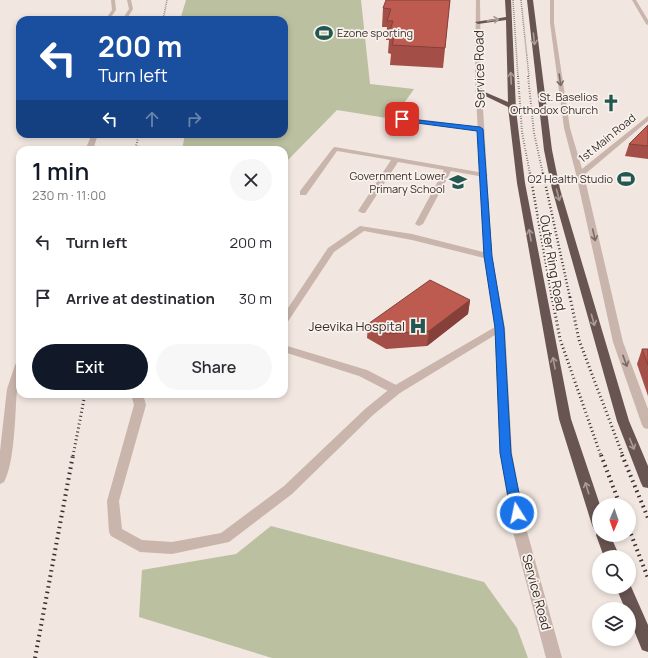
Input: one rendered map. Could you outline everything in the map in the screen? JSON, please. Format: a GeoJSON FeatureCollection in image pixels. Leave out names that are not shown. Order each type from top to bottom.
{"type":"FeatureCollection","features":[{"type":"Feature","properties":{"kind":"highway","name":"Outer Ring Road"},"geometry":{"type":"LineString","coordinates":[[508,0],[512,106],[521,183],[565,418],[592,503]]}},
{"type":"Feature","properties":{"kind":"highway","name":"Outer Ring Road"},"geometry":{"type":"LineString","coordinates":[[530,0],[548,150],[556,189],[605,363],[623,421],[648,483]]}},
{"type":"Feature","properties":{"kind":"highway"},"geometry":{"type":"LineString","coordinates":[[478,22],[508,18]]}},
{"type":"Feature","properties":{"kind":"highway"},"geometry":{"type":"LineString","coordinates":[[478,91],[512,106]]}},
{"type":"Feature","properties":{"kind":"highway"},"geometry":{"type":"LineString","coordinates":[[627,594],[648,644]]}},
{"type":"Feature","properties":{"kind":"street"},"geometry":{"type":"LineString","coordinates":[[110,16],[114,10],[113,0]]}},
{"type":"Feature","properties":{"kind":"street"},"geometry":{"type":"LineString","coordinates":[[127,16],[131,9],[129,0]]}},
{"type":"Feature","properties":{"kind":"street","name":"Service Road"},"geometry":{"type":"LineString","coordinates":[[478,0],[478,91],[480,129],[488,256],[500,328],[506,453],[519,528],[554,658]]}},
{"type":"Feature","properties":{"kind":"street"},"geometry":{"type":"LineString","coordinates":[[552,0],[552,23],[567,128],[580,174],[618,342],[648,425]]}},
{"type":"Feature","properties":{"kind":"street"},"geometry":{"type":"LineString","coordinates":[[634,0],[648,24]]}},
{"type":"Feature","properties":{"kind":"street","name":"1st Main Road"},"geometry":{"type":"LineString","coordinates":[[580,174],[648,118]]}},
{"type":"Feature","properties":{"kind":"street"},"geometry":{"type":"LineString","coordinates":[[402,119],[480,129]]}},
{"type":"Feature","properties":{"kind":"street"},"geometry":{"type":"LineString","coordinates":[[303,193],[335,149],[484,175]]}},
{"type":"Feature","properties":{"kind":"street"},"geometry":{"type":"LineString","coordinates":[[362,211],[396,159]]}},
{"type":"Feature","properties":{"kind":"street"},"geometry":{"type":"LineString","coordinates":[[419,224],[448,169]]}},
{"type":"Feature","properties":{"kind":"street"},"geometry":{"type":"LineString","coordinates":[[288,315],[331,250],[363,228],[412,237],[488,256]]}},
{"type":"Feature","properties":{"kind":"street"},"geometry":{"type":"LineString","coordinates":[[138,398],[140,405],[113,501],[116,532],[140,546],[172,548],[224,538],[288,490],[369,412],[396,390],[500,328]]}},
{"type":"Feature","properties":{"kind":"street"},"geometry":{"type":"LineString","coordinates":[[288,349],[363,374],[396,390]]}},
{"type":"Feature","properties":{"kind":"street"},"geometry":{"type":"LineString","coordinates":[[0,479],[2,460],[16,389]]}},
{"type":"Feature","properties":{"kind":"green space"},"geometry":{"type":"Polygon","coordinates":[[[186,0],[361,0],[370,84],[414,89],[393,119],[337,110],[288,160],[288,146],[183,146],[184,138],[288,138],[288,16],[181,16],[186,0]]]}},
{"type":"Feature","properties":{"kind":"green space"},"geometry":{"type":"Polygon","coordinates":[[[271,526],[484,582],[517,628],[528,658],[272,658],[139,617],[142,570],[236,554],[271,526]]]}},
{"type":"Feature","properties":{"kind":"building"},"geometry":{"type":"Polygon","coordinates":[[[386,0],[450,0],[445,48],[392,45],[395,34],[389,34],[393,21],[387,21],[391,9],[383,8],[386,0]]]}},
{"type":"Feature","properties":{"kind":"building"},"geometry":{"type":"Polygon","coordinates":[[[648,125],[648,146],[629,144],[648,125]]]}},
{"type":"Feature","properties":{"kind":"building"},"geometry":{"type":"Polygon","coordinates":[[[430,280],[470,300],[429,331],[387,334],[368,324],[430,280]]]}},
{"type":"Feature","properties":{"kind":"building"},"geometry":{"type":"Polygon","coordinates":[[[642,349],[648,349],[648,365],[642,349]]]}},
{"type":"Feature","properties":{"kind":"railway"},"geometry":{"type":"LineString","coordinates":[[164,16],[167,0]]}},
{"type":"Feature","properties":{"kind":"railway"},"geometry":{"type":"LineString","coordinates":[[513,0],[518,77]]}},
{"type":"Feature","properties":{"kind":"railway"},"geometry":{"type":"LineString","coordinates":[[521,0],[529,77]]}},
{"type":"Feature","properties":{"kind":"railway"},"geometry":{"type":"LineString","coordinates":[[518,76],[522,132],[530,174]]}},
{"type":"Feature","properties":{"kind":"railway"},"geometry":{"type":"LineString","coordinates":[[528,76],[534,133],[543,174]]}},
{"type":"Feature","properties":{"kind":"railway"},"geometry":{"type":"LineString","coordinates":[[136,146],[138,138]]}},
{"type":"Feature","properties":{"kind":"railway"},"geometry":{"type":"LineString","coordinates":[[530,173],[552,298]]}},
{"type":"Feature","properties":{"kind":"railway"},"geometry":{"type":"LineString","coordinates":[[543,173],[570,298]]}},
{"type":"Feature","properties":{"kind":"railway"},"geometry":{"type":"LineString","coordinates":[[552,297],[560,339],[601,456]]}},
{"type":"Feature","properties":{"kind":"railway"},"geometry":{"type":"LineString","coordinates":[[570,297],[579,340],[623,456]]}},
{"type":"Feature","properties":{"kind":"railway"},"geometry":{"type":"LineString","coordinates":[[73,456],[84,398]]}},
{"type":"Feature","properties":{"kind":"railway"},"geometry":{"type":"LineString","coordinates":[[35,658],[73,455]]}},
{"type":"Feature","properties":{"kind":"railway"},"geometry":{"type":"LineString","coordinates":[[601,455],[617,498]]}},
{"type":"Feature","properties":{"kind":"railway"},"geometry":{"type":"LineString","coordinates":[[622,455],[648,518]]}},
{"type":"Feature","properties":{"kind":"railway"},"geometry":{"type":"LineString","coordinates":[[634,542],[648,578]]}},
{"type":"Feature","properties":{"kind":"place","name":"Ezone sporting"},"geometry":{"type":"Point","coordinates":[324,33]}},
{"type":"Feature","properties":{"kind":"place","name":"St. Baselios Orthodox Church"},"geometry":{"type":"Point","coordinates":[611,103]}},
{"type":"Feature","properties":{"kind":"place","name":"O2 Health Studio"},"geometry":{"type":"Point","coordinates":[626,179]}},
{"type":"Feature","properties":{"kind":"place","name":"Government Lower Primary School"},"geometry":{"type":"Point","coordinates":[458,182]}},
{"type":"Feature","properties":{"kind":"place","name":"Jeevika Hospital"},"geometry":{"type":"Point","coordinates":[418,326]}},
{"type":"Feature","properties":{"kind":"route"},"geometry":{"type":"LineString","coordinates":[[402,119],[480,129],[488,256],[500,328],[506,453],[517,513]]}}]}
